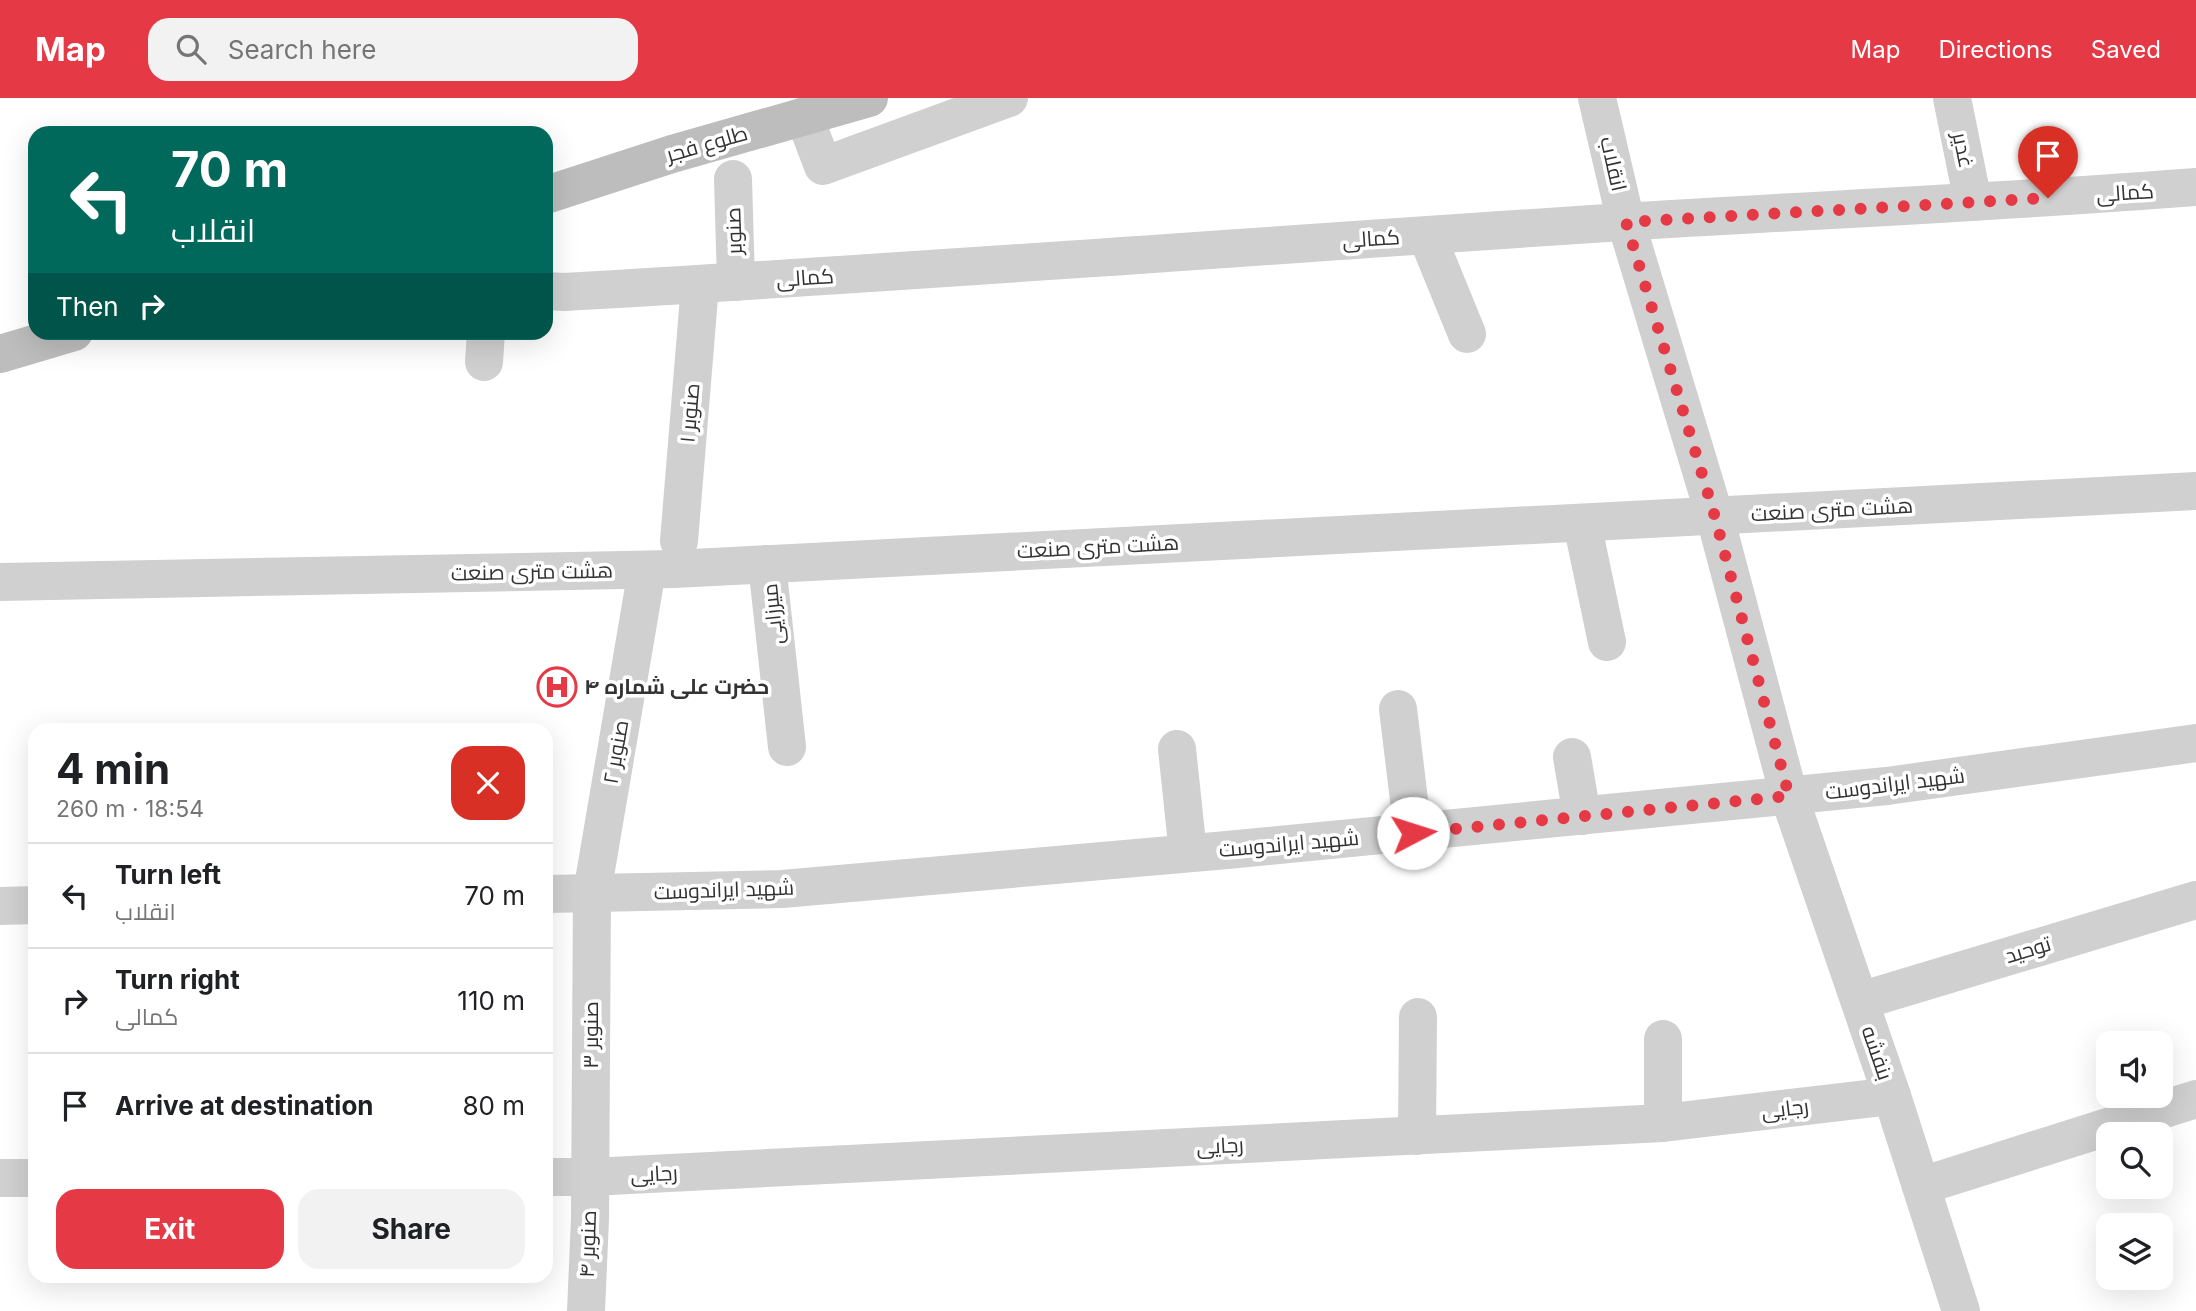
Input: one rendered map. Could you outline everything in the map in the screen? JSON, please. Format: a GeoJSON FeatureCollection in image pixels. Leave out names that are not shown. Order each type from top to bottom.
{"type":"FeatureCollection","features":[{"type":"Feature","properties":{"kind":"street","name":"طلوع فجر"},"geometry":{"type":"LineString","coordinates":[[553,193],[672,154],[869,98]]}},
{"type":"Feature","properties":{"kind":"street"},"geometry":{"type":"LineString","coordinates":[[804,116],[823,166],[1009,98]]}},
{"type":"Feature","properties":{"kind":"street","name":"انقلاب"},"geometry":{"type":"LineString","coordinates":[[1597,98],[1626,222],[1715,517],[1789,796]]}},
{"type":"Feature","properties":{"kind":"street","name":"غدیر"},"geometry":{"type":"LineString","coordinates":[[1952,98],[1973,202]]}},
{"type":"Feature","properties":{"kind":"street","name":"صنوبر"},"geometry":{"type":"LineString","coordinates":[[718,284],[733,179]]}},
{"type":"Feature","properties":{"kind":"street","name":"کمالی"},"geometry":{"type":"LineString","coordinates":[[553,291],[718,284],[1626,222],[2196,187]]}},
{"type":"Feature","properties":{"kind":"street"},"geometry":{"type":"LineString","coordinates":[[1427,236],[1467,334]]}},
{"type":"Feature","properties":{"kind":"street","name":"صنوبر ۱"},"geometry":{"type":"LineString","coordinates":[[679,541],[718,284]]}},
{"type":"Feature","properties":{"kind":"street"},"geometry":{"type":"LineString","coordinates":[[0,354],[47,340]]}},
{"type":"Feature","properties":{"kind":"street","name":"هشت متری صنعت"},"geometry":{"type":"LineString","coordinates":[[0,582],[647,570],[2196,491]]}},
{"type":"Feature","properties":{"kind":"street"},"geometry":{"type":"LineString","coordinates":[[1582,523],[1607,642]]}},
{"type":"Feature","properties":{"kind":"street","name":"میرزایی"},"geometry":{"type":"LineString","coordinates":[[768,564],[787,747]]}},
{"type":"Feature","properties":{"kind":"street","name":"صنوبر ۲"},"geometry":{"type":"LineString","coordinates":[[592,893],[647,570]]}},
{"type":"Feature","properties":{"kind":"street"},"geometry":{"type":"LineString","coordinates":[[1398,709],[1413,833]]}},
{"type":"Feature","properties":{"kind":"street","name":"شهید ایراندوست"},"geometry":{"type":"LineString","coordinates":[[553,894],[782,889],[1413,833],[1887,786],[2196,743]]}},
{"type":"Feature","properties":{"kind":"street"},"geometry":{"type":"LineString","coordinates":[[1177,749],[1188,853]]}},
{"type":"Feature","properties":{"kind":"street"},"geometry":{"type":"LineString","coordinates":[[1572,757],[1582,816]]}},
{"type":"Feature","properties":{"kind":"street","name":"بنفشه"},"geometry":{"type":"LineString","coordinates":[[1789,796],[1892,1096],[1961,1311]]}},
{"type":"Feature","properties":{"kind":"street","name":"صنوبر ۳"},"geometry":{"type":"LineString","coordinates":[[590,1177],[592,893]]}},
{"type":"Feature","properties":{"kind":"street","name":"توحید"},"geometry":{"type":"LineString","coordinates":[[1860,1001],[2196,900]]}},
{"type":"Feature","properties":{"kind":"street"},"geometry":{"type":"LineString","coordinates":[[0,906],[28,905]]}},
{"type":"Feature","properties":{"kind":"street"},"geometry":{"type":"LineString","coordinates":[[1417,1136],[1418,1017]]}},
{"type":"Feature","properties":{"kind":"street"},"geometry":{"type":"LineString","coordinates":[[1663,1039],[1663,1123]]}},
{"type":"Feature","properties":{"kind":"street","name":"رجایی"},"geometry":{"type":"LineString","coordinates":[[553,1177],[1663,1123],[1892,1096]]}},
{"type":"Feature","properties":{"kind":"street"},"geometry":{"type":"LineString","coordinates":[[1921,1186],[2196,1099]]}},
{"type":"Feature","properties":{"kind":"street","name":"صنوبر ۴"},"geometry":{"type":"LineString","coordinates":[[586,1311],[590,1177]]}},
{"type":"Feature","properties":{"kind":"street"},"geometry":{"type":"LineString","coordinates":[[0,1178],[28,1178]]}},
{"type":"Feature","properties":{"kind":"place","name":"حضرت علی شماره ۴"},"geometry":{"type":"Point","coordinates":[557,687]}},
{"type":"Feature","properties":{"kind":"route"},"geometry":{"type":"LineString","coordinates":[[1413,833],[1789,796],[1715,517],[1626,222],[2048,198]]}}]}
